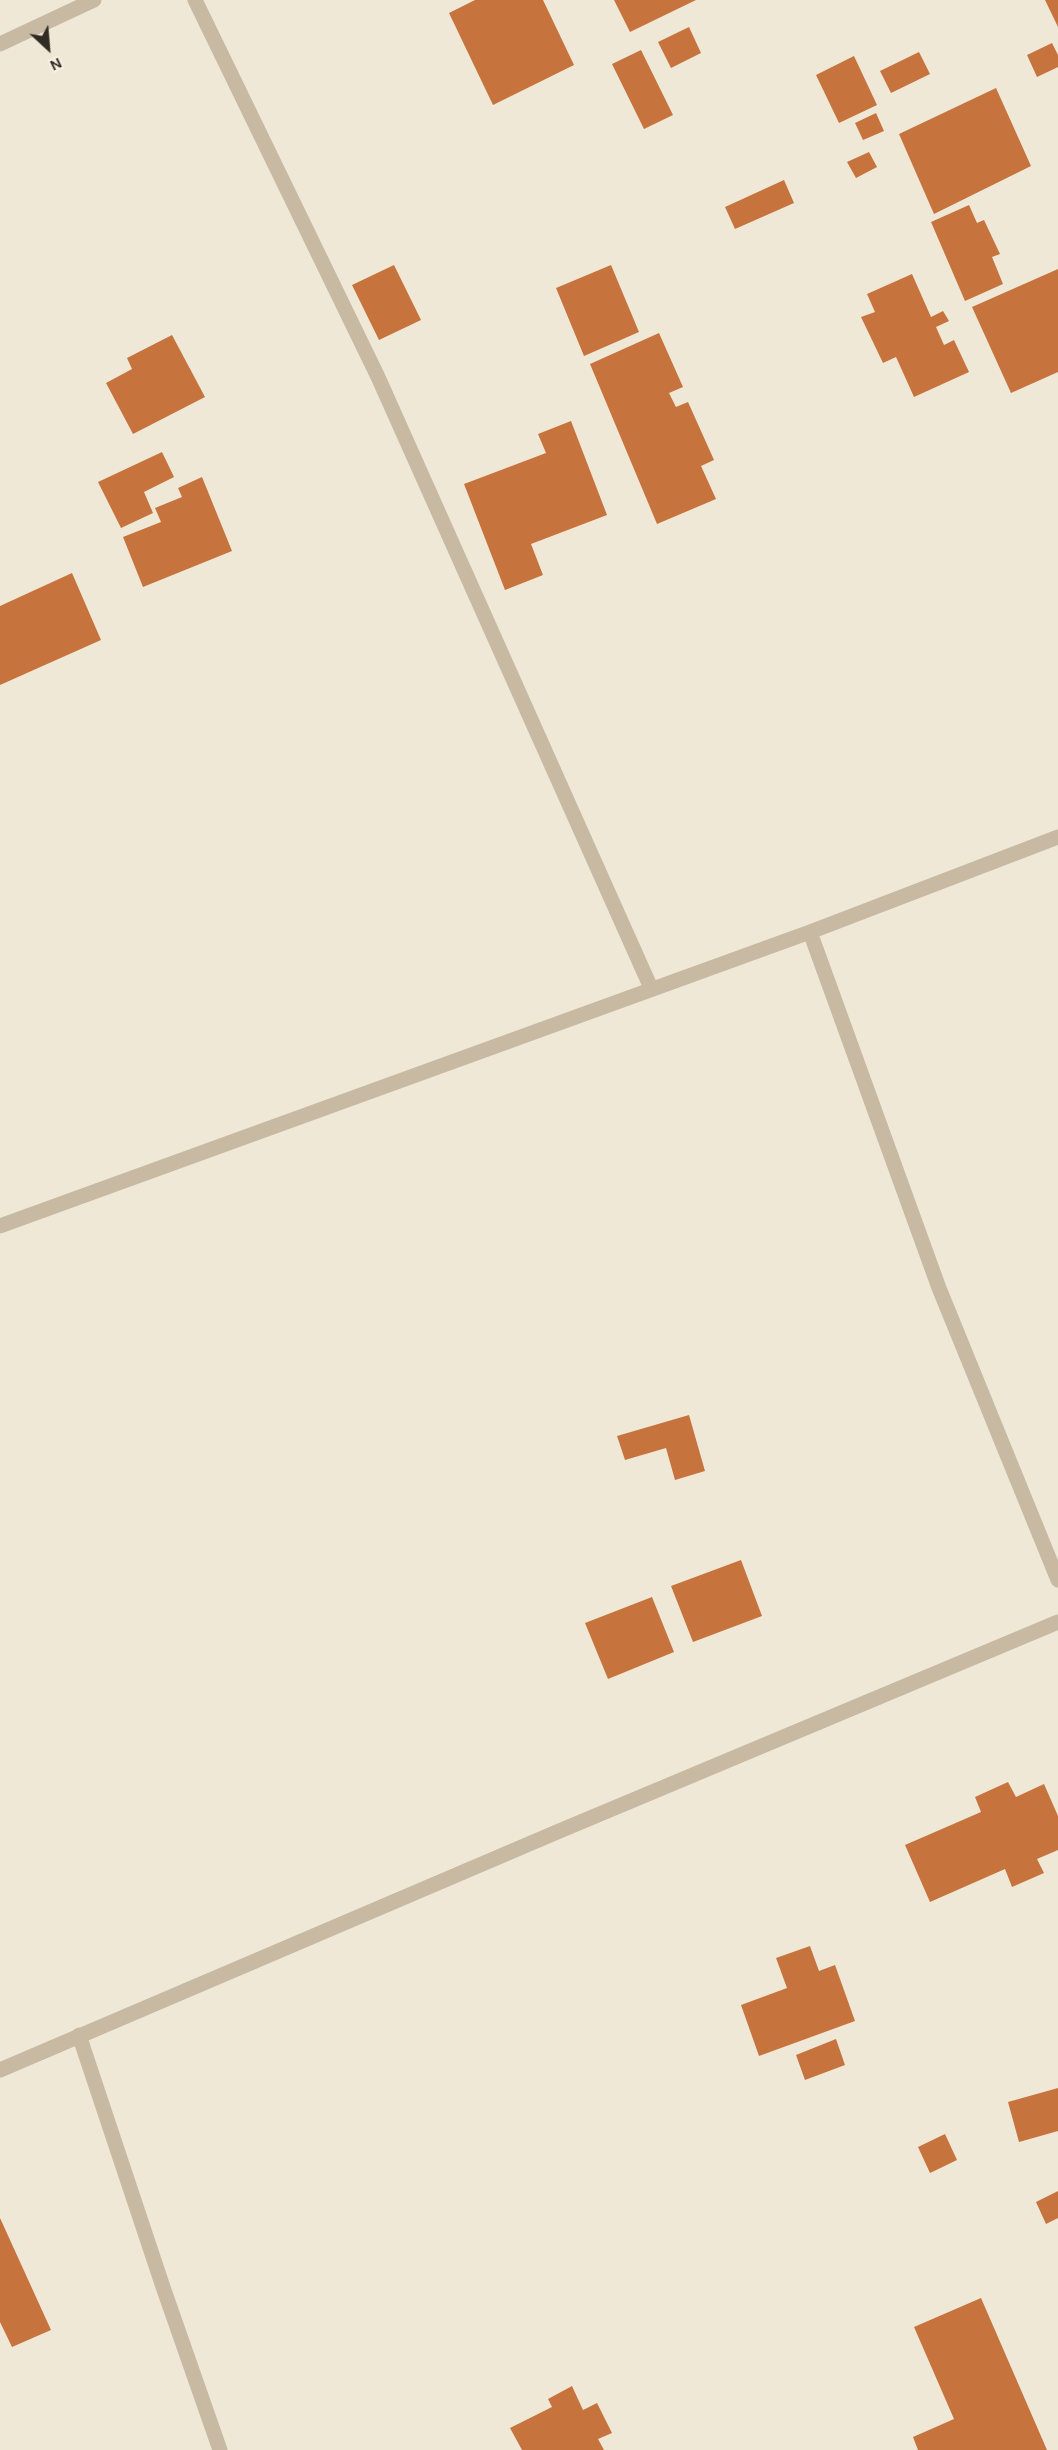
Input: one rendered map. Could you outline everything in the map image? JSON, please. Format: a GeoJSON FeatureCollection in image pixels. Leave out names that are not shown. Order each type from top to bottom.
{"type":"FeatureCollection","features":[{"type":"Feature","properties":{"kind":"street"},"geometry":{"type":"LineString","coordinates":[[0,44],[94,0]]}},
{"type":"Feature","properties":{"kind":"street"},"geometry":{"type":"LineString","coordinates":[[195,0],[378,377],[651,988]]}},
{"type":"Feature","properties":{"kind":"street"},"geometry":{"type":"LineString","coordinates":[[0,1226],[810,932],[1058,837]]}},
{"type":"Feature","properties":{"kind":"street"},"geometry":{"type":"LineString","coordinates":[[810,932],[939,1288],[1058,1580]]}},
{"type":"Feature","properties":{"kind":"street"},"geometry":{"type":"LineString","coordinates":[[0,2070],[1058,1622]]}},
{"type":"Feature","properties":{"kind":"street"},"geometry":{"type":"LineString","coordinates":[[79,2035],[162,2287],[220,2450]]}},
{"type":"Feature","properties":{"kind":"building"},"geometry":{"type":"Polygon","coordinates":[[[475,0],[543,0],[574,65],[493,105],[449,13],[475,0]]]}},
{"type":"Feature","properties":{"kind":"building"},"geometry":{"type":"Polygon","coordinates":[[[614,0],[696,0],[630,32],[614,0]]]}},
{"type":"Feature","properties":{"kind":"building"},"geometry":{"type":"Polygon","coordinates":[[[1045,0],[1058,0],[1058,27],[1045,0]]]}},
{"type":"Feature","properties":{"kind":"building"},"geometry":{"type":"Polygon","coordinates":[[[689,27],[701,53],[671,68],[658,42],[689,27]]]}},
{"type":"Feature","properties":{"kind":"building"},"geometry":{"type":"Polygon","coordinates":[[[1052,43],[1058,55],[1058,67],[1037,77],[1027,55],[1052,43]]]}},
{"type":"Feature","properties":{"kind":"building"},"geometry":{"type":"Polygon","coordinates":[[[641,50],[673,115],[644,129],[612,64],[641,50]]]}},
{"type":"Feature","properties":{"kind":"building"},"geometry":{"type":"Polygon","coordinates":[[[919,52],[930,74],[891,93],[880,71],[919,52]]]}},
{"type":"Feature","properties":{"kind":"building"},"geometry":{"type":"Polygon","coordinates":[[[854,56],[877,105],[839,123],[816,75],[854,56]]]}},
{"type":"Feature","properties":{"kind":"building"},"geometry":{"type":"Polygon","coordinates":[[[996,88],[1031,166],[934,214],[899,134],[996,88]]]}},
{"type":"Feature","properties":{"kind":"building"},"geometry":{"type":"Polygon","coordinates":[[[876,113],[884,131],[863,140],[855,123],[876,113]]]}},
{"type":"Feature","properties":{"kind":"building"},"geometry":{"type":"Polygon","coordinates":[[[869,152],[877,167],[856,178],[847,162],[869,152]]]}},
{"type":"Feature","properties":{"kind":"building"},"geometry":{"type":"Polygon","coordinates":[[[784,180],[794,203],[735,229],[725,207],[784,180]]]}},
{"type":"Feature","properties":{"kind":"building"},"geometry":{"type":"Polygon","coordinates":[[[969,205],[977,223],[984,220],[1000,254],[992,257],[1003,284],[965,301],[931,222],[969,205]]]}},
{"type":"Feature","properties":{"kind":"building"},"geometry":{"type":"Polygon","coordinates":[[[394,265],[421,320],[379,340],[352,285],[394,265]]]}},
{"type":"Feature","properties":{"kind":"building"},"geometry":{"type":"Polygon","coordinates":[[[611,265],[639,332],[584,356],[556,288],[611,265]]]}},
{"type":"Feature","properties":{"kind":"building"},"geometry":{"type":"Polygon","coordinates":[[[1058,269],[1058,372],[1011,393],[972,307],[1058,269]]]}},
{"type":"Feature","properties":{"kind":"building"},"geometry":{"type":"Polygon","coordinates":[[[912,274],[931,317],[943,311],[949,321],[936,327],[944,345],[954,340],[969,372],[914,397],[896,357],[883,363],[861,317],[875,312],[867,294],[912,274]]]}},
{"type":"Feature","properties":{"kind":"building"},"geometry":{"type":"Polygon","coordinates":[[[659,333],[683,387],[669,393],[676,407],[688,402],[714,460],[701,466],[716,499],[657,524],[590,364],[659,333]]]}},
{"type":"Feature","properties":{"kind":"building"},"geometry":{"type":"Polygon","coordinates":[[[172,335],[205,397],[133,434],[106,383],[132,369],[127,358],[172,335]]]}},
{"type":"Feature","properties":{"kind":"building"},"geometry":{"type":"Polygon","coordinates":[[[571,421],[607,515],[531,544],[543,575],[505,590],[464,484],[546,453],[538,434],[571,421]]]}},
{"type":"Feature","properties":{"kind":"building"},"geometry":{"type":"Polygon","coordinates":[[[162,452],[174,477],[144,492],[153,513],[121,528],[98,482],[162,452]]]}},
{"type":"Feature","properties":{"kind":"building"},"geometry":{"type":"Polygon","coordinates":[[[202,477],[232,551],[143,587],[123,537],[161,522],[155,508],[182,497],[178,488],[202,477]]]}},
{"type":"Feature","properties":{"kind":"building"},"geometry":{"type":"Polygon","coordinates":[[[72,573],[101,640],[0,685],[0,606],[72,573]]]}},
{"type":"Feature","properties":{"kind":"building"},"geometry":{"type":"Polygon","coordinates":[[[689,1415],[705,1471],[675,1480],[666,1448],[625,1460],[617,1436],[689,1415]]]}},
{"type":"Feature","properties":{"kind":"building"},"geometry":{"type":"Polygon","coordinates":[[[741,1560],[762,1616],[693,1642],[671,1586],[741,1560]]]}},
{"type":"Feature","properties":{"kind":"building"},"geometry":{"type":"Polygon","coordinates":[[[652,1597],[674,1652],[608,1679],[585,1623],[652,1597]]]}},
{"type":"Feature","properties":{"kind":"building"},"geometry":{"type":"Polygon","coordinates":[[[1008,1782],[1016,1797],[1044,1784],[1058,1816],[1058,1850],[1037,1859],[1044,1873],[1012,1887],[1005,1869],[930,1902],[905,1845],[981,1812],[975,1797],[1008,1782]]]}},
{"type":"Feature","properties":{"kind":"building"},"geometry":{"type":"Polygon","coordinates":[[[810,1946],[819,1971],[835,1965],[855,2021],[759,2056],[741,2005],[787,1988],[776,1958],[810,1946]]]}},
{"type":"Feature","properties":{"kind":"building"},"geometry":{"type":"Polygon","coordinates":[[[836,2039],[845,2065],[805,2080],[796,2055],[836,2039]]]}},
{"type":"Feature","properties":{"kind":"building"},"geometry":{"type":"Polygon","coordinates":[[[1058,2088],[1058,2131],[1019,2142],[1008,2102],[1058,2088]]]}},
{"type":"Feature","properties":{"kind":"building"},"geometry":{"type":"Polygon","coordinates":[[[945,2134],[957,2160],[930,2173],[918,2147],[945,2134]]]}},
{"type":"Feature","properties":{"kind":"building"},"geometry":{"type":"Polygon","coordinates":[[[1058,2191],[1058,2218],[1046,2224],[1036,2202],[1058,2191]]]}},
{"type":"Feature","properties":{"kind":"building"},"geometry":{"type":"Polygon","coordinates":[[[0,2218],[51,2330],[12,2347],[0,2322],[0,2218]]]}},
{"type":"Feature","properties":{"kind":"building"},"geometry":{"type":"Polygon","coordinates":[[[981,2298],[1047,2450],[918,2450],[913,2437],[954,2419],[914,2327],[981,2298]]]}},
{"type":"Feature","properties":{"kind":"building"},"geometry":{"type":"Polygon","coordinates":[[[572,2386],[583,2410],[597,2403],[612,2433],[598,2439],[604,2450],[522,2450],[510,2428],[552,2407],[548,2399],[572,2386]]]}}]}
